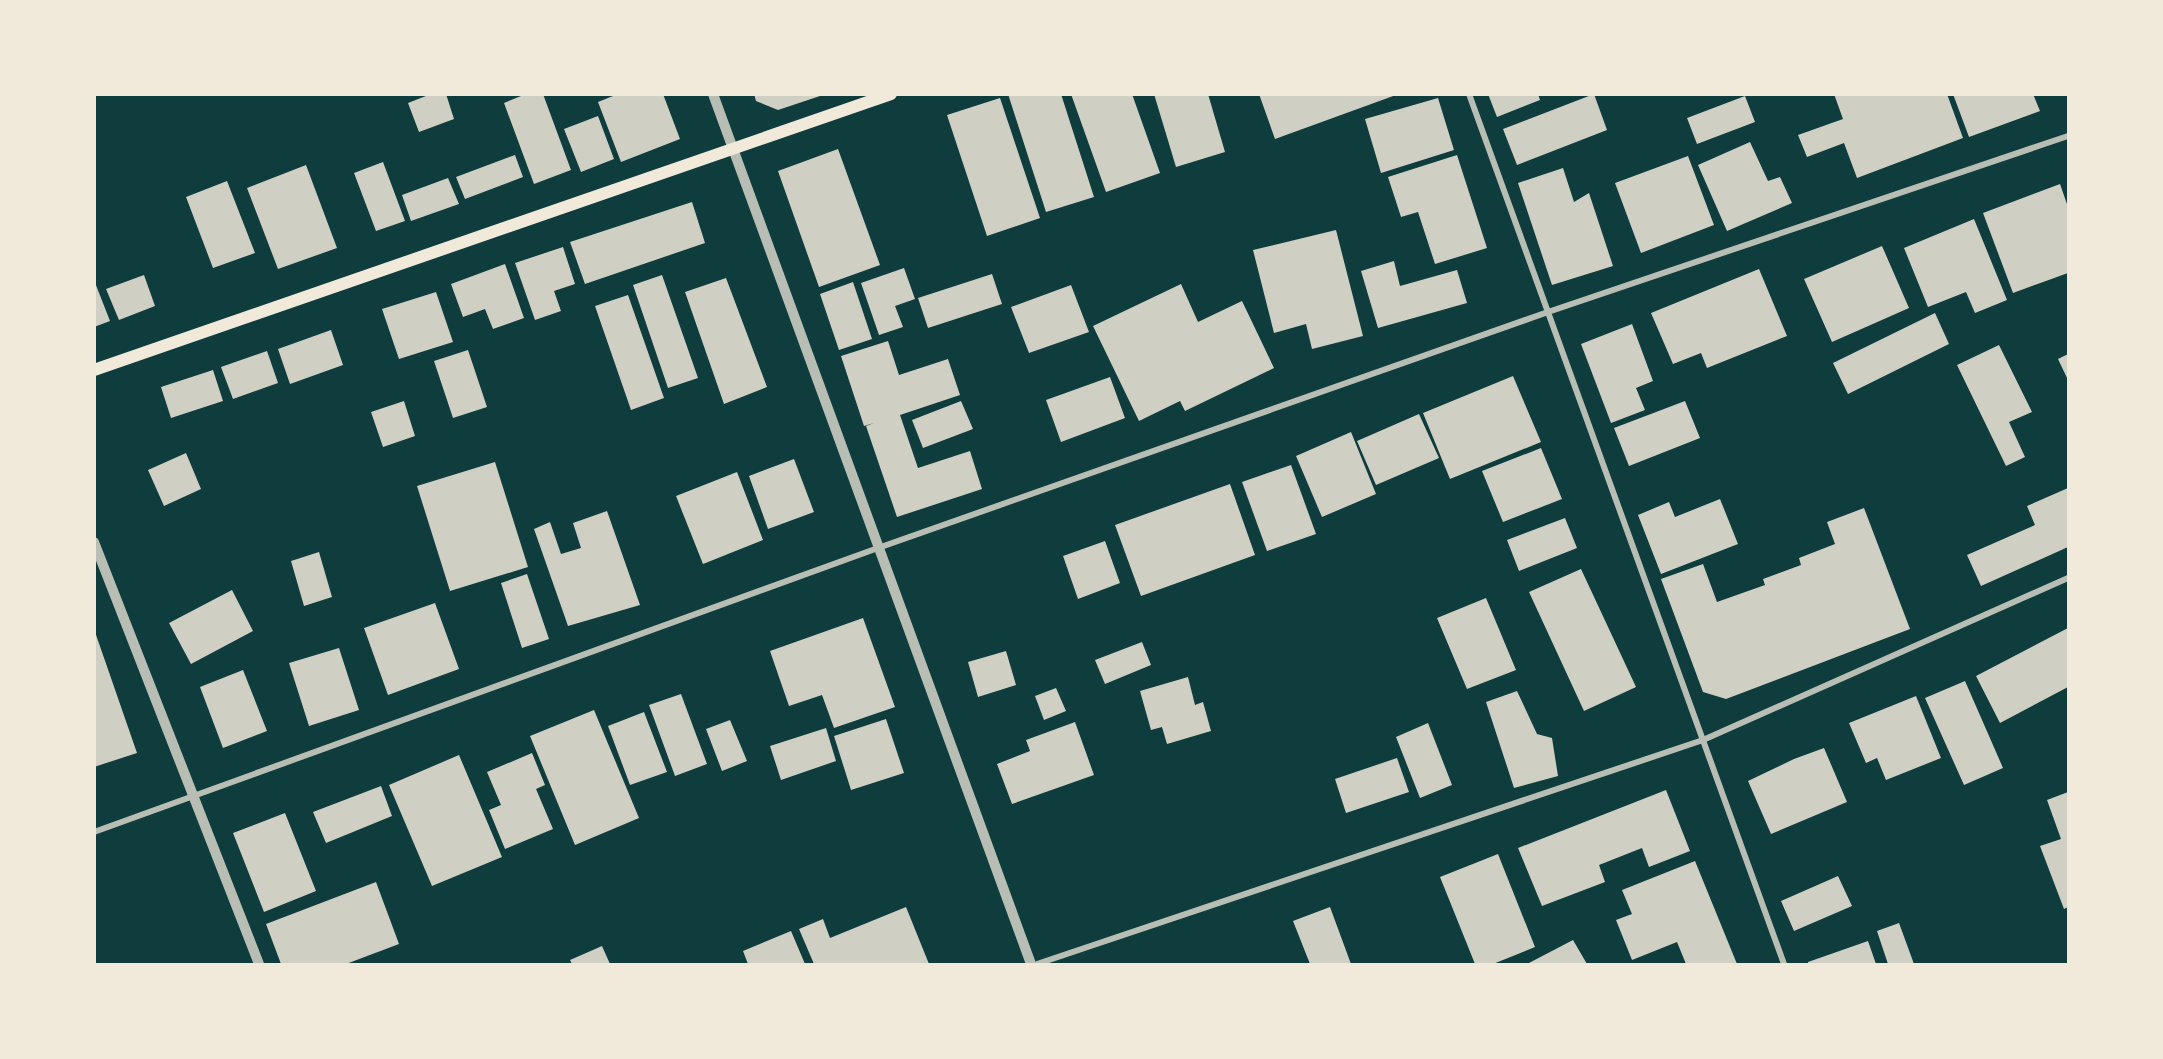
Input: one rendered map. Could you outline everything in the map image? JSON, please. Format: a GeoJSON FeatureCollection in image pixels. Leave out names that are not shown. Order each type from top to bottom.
{"type":"FeatureCollection","features":[{"type":"Feature","properties":{"kind":"main road"},"geometry":{"type":"LineString","coordinates":[[94,370],[891,94]]}},
{"type":"Feature","properties":{"kind":"street"},"geometry":{"type":"LineString","coordinates":[[712,94],[1031,964]]}},
{"type":"Feature","properties":{"kind":"street"},"geometry":{"type":"LineString","coordinates":[[1469,94],[1784,964]]}},
{"type":"Feature","properties":{"kind":"street"},"geometry":{"type":"LineString","coordinates":[[94,832],[878,548],[1548,312],[2068,136]]}},
{"type":"Feature","properties":{"kind":"street"},"geometry":{"type":"LineString","coordinates":[[94,542],[259,964]]}},
{"type":"Feature","properties":{"kind":"street"},"geometry":{"type":"LineString","coordinates":[[1037,964],[1703,740],[2068,578]]}},
{"type":"Feature","properties":{"kind":"building"},"geometry":{"type":"Polygon","coordinates":[[[431,94],[446,94],[454,119],[419,132],[408,103],[431,94]]]}},
{"type":"Feature","properties":{"kind":"building"},"geometry":{"type":"Polygon","coordinates":[[[526,94],[543,94],[571,170],[534,184],[504,103],[526,94]]]}},
{"type":"Feature","properties":{"kind":"building"},"geometry":{"type":"Polygon","coordinates":[[[618,94],[663,94],[680,139],[621,162],[598,102],[618,94]]]}},
{"type":"Feature","properties":{"kind":"building"},"geometry":{"type":"Polygon","coordinates":[[[754,94],[823,95],[778,110],[756,101],[754,94]]]}},
{"type":"Feature","properties":{"kind":"building"},"geometry":{"type":"Polygon","coordinates":[[[1008,94],[1061,94],[1094,197],[1046,212],[1008,94]]]}},
{"type":"Feature","properties":{"kind":"building"},"geometry":{"type":"Polygon","coordinates":[[[1071,94],[1132,94],[1160,173],[1106,192],[1071,94]]]}},
{"type":"Feature","properties":{"kind":"building"},"geometry":{"type":"Polygon","coordinates":[[[1154,94],[1208,94],[1225,152],[1176,167],[1154,94]]]}},
{"type":"Feature","properties":{"kind":"building"},"geometry":{"type":"Polygon","coordinates":[[[1259,94],[1395,94],[1396,95],[1275,139],[1259,94]]]}},
{"type":"Feature","properties":{"kind":"building"},"geometry":{"type":"Polygon","coordinates":[[[1488,94],[1538,94],[1540,100],[1497,117],[1488,94]]]}},
{"type":"Feature","properties":{"kind":"building"},"geometry":{"type":"Polygon","coordinates":[[[1594,94],[1607,130],[1517,165],[1503,129],[1594,94]]]}},
{"type":"Feature","properties":{"kind":"building"},"geometry":{"type":"Polygon","coordinates":[[[1834,94],[1947,94],[1963,138],[1857,178],[1844,143],[1807,157],[1798,135],[1843,119],[1834,94]]]}},
{"type":"Feature","properties":{"kind":"building"},"geometry":{"type":"Polygon","coordinates":[[[1953,94],[2033,94],[2040,111],[1969,137],[1953,94]]]}},
{"type":"Feature","properties":{"kind":"building"},"geometry":{"type":"Polygon","coordinates":[[[1745,96],[1755,122],[1697,144],[1687,118],[1745,96]]]}},
{"type":"Feature","properties":{"kind":"building"},"geometry":{"type":"Polygon","coordinates":[[[1000,98],[1040,218],[987,236],[947,115],[1000,98]]]}},
{"type":"Feature","properties":{"kind":"building"},"geometry":{"type":"Polygon","coordinates":[[[1438,98],[1454,150],[1381,173],[1365,119],[1438,98]]]}},
{"type":"Feature","properties":{"kind":"building"},"geometry":{"type":"Polygon","coordinates":[[[598,116],[614,159],[581,172],[564,129],[598,116]]]}},
{"type":"Feature","properties":{"kind":"building"},"geometry":{"type":"Polygon","coordinates":[[[1750,142],[1768,181],[1780,177],[1792,203],[1727,231],[1698,165],[1750,142]]]}},
{"type":"Feature","properties":{"kind":"building"},"geometry":{"type":"Polygon","coordinates":[[[838,149],[880,265],[819,287],[778,171],[838,149]]]}},
{"type":"Feature","properties":{"kind":"building"},"geometry":{"type":"Polygon","coordinates":[[[515,155],[523,177],[465,199],[456,177],[515,155]]]}},
{"type":"Feature","properties":{"kind":"building"},"geometry":{"type":"Polygon","coordinates":[[[1457,155],[1487,248],[1435,264],[1418,212],[1401,217],[1388,177],[1457,155]]]}},
{"type":"Feature","properties":{"kind":"building"},"geometry":{"type":"Polygon","coordinates":[[[1688,156],[1714,225],[1641,253],[1615,183],[1688,156]]]}},
{"type":"Feature","properties":{"kind":"building"},"geometry":{"type":"Polygon","coordinates":[[[383,162],[405,221],[376,231],[354,173],[383,162]]]}},
{"type":"Feature","properties":{"kind":"building"},"geometry":{"type":"Polygon","coordinates":[[[306,165],[337,248],[278,269],[247,188],[306,165]]]}},
{"type":"Feature","properties":{"kind":"building"},"geometry":{"type":"Polygon","coordinates":[[[1563,168],[1574,202],[1589,193],[1613,266],[1552,285],[1518,183],[1563,168]]]}},
{"type":"Feature","properties":{"kind":"building"},"geometry":{"type":"Polygon","coordinates":[[[448,178],[459,204],[411,221],[402,195],[448,178]]]}},
{"type":"Feature","properties":{"kind":"building"},"geometry":{"type":"Polygon","coordinates":[[[227,181],[255,253],[213,268],[186,197],[227,181]]]}},
{"type":"Feature","properties":{"kind":"building"},"geometry":{"type":"Polygon","coordinates":[[[2060,184],[2068,207],[2068,273],[2013,293],[1983,213],[2060,184]]]}},
{"type":"Feature","properties":{"kind":"building"},"geometry":{"type":"Polygon","coordinates":[[[692,202],[705,243],[585,284],[570,242],[692,202]]]}},
{"type":"Feature","properties":{"kind":"building"},"geometry":{"type":"Polygon","coordinates":[[[1974,219],[2007,300],[1975,313],[1966,292],[1928,307],[1904,248],[1974,219]]]}},
{"type":"Feature","properties":{"kind":"building"},"geometry":{"type":"Polygon","coordinates":[[[1336,230],[1363,336],[1312,349],[1306,324],[1274,333],[1253,250],[1336,230]]]}},
{"type":"Feature","properties":{"kind":"building"},"geometry":{"type":"Polygon","coordinates":[[[1882,246],[1909,308],[1832,342],[1804,279],[1882,246]]]}},
{"type":"Feature","properties":{"kind":"building"},"geometry":{"type":"Polygon","coordinates":[[[563,247],[575,284],[554,291],[561,311],[535,320],[515,263],[563,247]]]}},
{"type":"Feature","properties":{"kind":"building"},"geometry":{"type":"Polygon","coordinates":[[[1394,261],[1400,286],[1457,270],[1467,303],[1378,328],[1361,271],[1394,261]]]}},
{"type":"Feature","properties":{"kind":"building"},"geometry":{"type":"Polygon","coordinates":[[[505,264],[524,318],[493,329],[485,309],[463,317],[451,284],[505,264]]]}},
{"type":"Feature","properties":{"kind":"building"},"geometry":{"type":"Polygon","coordinates":[[[904,268],[915,299],[895,306],[903,327],[879,335],[861,283],[904,268]]]}},
{"type":"Feature","properties":{"kind":"building"},"geometry":{"type":"Polygon","coordinates":[[[1759,269],[1787,336],[1707,368],[1701,353],[1673,364],[1651,313],[1759,269]]]}},
{"type":"Feature","properties":{"kind":"building"},"geometry":{"type":"Polygon","coordinates":[[[992,274],[1002,304],[928,328],[918,298],[992,274]]]}},
{"type":"Feature","properties":{"kind":"building"},"geometry":{"type":"Polygon","coordinates":[[[144,275],[155,306],[119,320],[106,289],[144,275]]]}},
{"type":"Feature","properties":{"kind":"building"},"geometry":{"type":"Polygon","coordinates":[[[662,275],[698,378],[668,388],[633,285],[662,275]]]}},
{"type":"Feature","properties":{"kind":"building"},"geometry":{"type":"Polygon","coordinates":[[[726,278],[767,387],[724,404],[685,292],[726,278]]]}},
{"type":"Feature","properties":{"kind":"building"},"geometry":{"type":"Polygon","coordinates":[[[94,280],[110,321],[94,327],[94,280]]]}},
{"type":"Feature","properties":{"kind":"building"},"geometry":{"type":"Polygon","coordinates":[[[853,282],[872,339],[839,350],[820,294],[853,282]]]}},
{"type":"Feature","properties":{"kind":"building"},"geometry":{"type":"Polygon","coordinates":[[[1181,284],[1198,322],[1242,301],[1274,368],[1185,411],[1180,401],[1139,421],[1093,326],[1181,284]]]}},
{"type":"Feature","properties":{"kind":"building"},"geometry":{"type":"Polygon","coordinates":[[[1071,285],[1089,332],[1029,353],[1011,307],[1071,285]]]}},
{"type":"Feature","properties":{"kind":"building"},"geometry":{"type":"Polygon","coordinates":[[[436,292],[453,342],[399,359],[382,309],[436,292]]]}},
{"type":"Feature","properties":{"kind":"building"},"geometry":{"type":"Polygon","coordinates":[[[628,295],[664,398],[631,410],[595,306],[628,295]]]}},
{"type":"Feature","properties":{"kind":"building"},"geometry":{"type":"Polygon","coordinates":[[[1935,313],[1949,344],[1848,394],[1833,363],[1935,313]]]}},
{"type":"Feature","properties":{"kind":"building"},"geometry":{"type":"Polygon","coordinates":[[[1632,324],[1653,381],[1636,388],[1645,410],[1611,423],[1581,344],[1632,324]]]}},
{"type":"Feature","properties":{"kind":"building"},"geometry":{"type":"Polygon","coordinates":[[[331,330],[343,365],[290,384],[278,349],[331,330]]]}},
{"type":"Feature","properties":{"kind":"building"},"geometry":{"type":"Polygon","coordinates":[[[888,341],[899,375],[948,359],[960,395],[900,415],[918,468],[970,451],[982,489],[897,517],[866,426],[874,423],[864,426],[841,356],[888,341]]]}},
{"type":"Feature","properties":{"kind":"building"},"geometry":{"type":"Polygon","coordinates":[[[1999,345],[2032,412],[2009,422],[2025,457],[2006,466],[1957,365],[1999,345]]]}},
{"type":"Feature","properties":{"kind":"building"},"geometry":{"type":"Polygon","coordinates":[[[468,350],[487,407],[453,418],[434,361],[468,350]]]}},
{"type":"Feature","properties":{"kind":"building"},"geometry":{"type":"Polygon","coordinates":[[[267,351],[278,383],[233,399],[221,367],[267,351]]]}},
{"type":"Feature","properties":{"kind":"building"},"geometry":{"type":"Polygon","coordinates":[[[2068,354],[2068,380],[2058,359],[2068,354]]]}},
{"type":"Feature","properties":{"kind":"building"},"geometry":{"type":"Polygon","coordinates":[[[213,370],[223,401],[171,418],[161,387],[213,370]]]}},
{"type":"Feature","properties":{"kind":"building"},"geometry":{"type":"Polygon","coordinates":[[[1513,376],[1541,442],[1450,479],[1423,413],[1513,376]]]}},
{"type":"Feature","properties":{"kind":"building"},"geometry":{"type":"Polygon","coordinates":[[[1110,377],[1125,418],[1061,442],[1046,400],[1110,377]]]}},
{"type":"Feature","properties":{"kind":"building"},"geometry":{"type":"Polygon","coordinates":[[[404,401],[415,436],[383,447],[371,412],[404,401]]]}},
{"type":"Feature","properties":{"kind":"building"},"geometry":{"type":"Polygon","coordinates":[[[961,401],[973,429],[923,448],[912,420],[961,401]]]}},
{"type":"Feature","properties":{"kind":"building"},"geometry":{"type":"Polygon","coordinates":[[[1685,401],[1700,438],[1629,466],[1614,428],[1685,401]]]}},
{"type":"Feature","properties":{"kind":"building"},"geometry":{"type":"Polygon","coordinates":[[[1419,414],[1439,458],[1376,485],[1357,441],[1419,414]]]}},
{"type":"Feature","properties":{"kind":"building"},"geometry":{"type":"Polygon","coordinates":[[[1351,432],[1376,494],[1322,517],[1296,456],[1351,432]]]}},
{"type":"Feature","properties":{"kind":"building"},"geometry":{"type":"Polygon","coordinates":[[[1541,448],[1562,499],[1503,522],[1482,471],[1541,448]]]}},
{"type":"Feature","properties":{"kind":"building"},"geometry":{"type":"Polygon","coordinates":[[[186,453],[201,489],[164,506],[148,470],[186,453]]]}},
{"type":"Feature","properties":{"kind":"building"},"geometry":{"type":"Polygon","coordinates":[[[794,459],[814,512],[768,529],[749,476],[794,459]]]}},
{"type":"Feature","properties":{"kind":"building"},"geometry":{"type":"Polygon","coordinates":[[[495,462],[528,567],[450,591],[417,486],[495,462]]]}},
{"type":"Feature","properties":{"kind":"building"},"geometry":{"type":"Polygon","coordinates":[[[1291,465],[1316,534],[1267,551],[1242,482],[1291,465]]]}},
{"type":"Feature","properties":{"kind":"building"},"geometry":{"type":"Polygon","coordinates":[[[737,472],[763,540],[703,564],[676,496],[737,472]]]}},
{"type":"Feature","properties":{"kind":"building"},"geometry":{"type":"Polygon","coordinates":[[[1230,484],[1255,555],[1141,596],[1115,525],[1230,484]]]}},
{"type":"Feature","properties":{"kind":"building"},"geometry":{"type":"Polygon","coordinates":[[[2068,488],[2068,547],[1981,586],[1967,555],[2035,525],[2027,506],[2068,488]]]}},
{"type":"Feature","properties":{"kind":"building"},"geometry":{"type":"Polygon","coordinates":[[[1720,499],[1738,544],[1661,574],[1638,515],[1669,502],[1675,517],[1720,499]]]}},
{"type":"Feature","properties":{"kind":"building"},"geometry":{"type":"Polygon","coordinates":[[[1864,508],[1910,629],[1726,699],[1703,692],[1661,579],[1703,564],[1717,602],[1765,585],[1763,579],[1801,565],[1799,558],[1835,544],[1827,522],[1864,508]]]}},
{"type":"Feature","properties":{"kind":"building"},"geometry":{"type":"Polygon","coordinates":[[[607,511],[640,605],[568,626],[534,529],[550,522],[561,554],[581,548],[573,523],[607,511]]]}},
{"type":"Feature","properties":{"kind":"building"},"geometry":{"type":"Polygon","coordinates":[[[1565,518],[1577,548],[1519,571],[1507,540],[1565,518]]]}},
{"type":"Feature","properties":{"kind":"building"},"geometry":{"type":"Polygon","coordinates":[[[1105,541],[1120,583],[1078,599],[1063,556],[1105,541]]]}},
{"type":"Feature","properties":{"kind":"building"},"geometry":{"type":"Polygon","coordinates":[[[319,552],[332,597],[304,606],[291,561],[319,552]]]}},
{"type":"Feature","properties":{"kind":"building"},"geometry":{"type":"Polygon","coordinates":[[[1581,569],[1636,687],[1584,711],[1529,592],[1581,569]]]}},
{"type":"Feature","properties":{"kind":"building"},"geometry":{"type":"Polygon","coordinates":[[[527,574],[549,639],[522,648],[501,583],[527,574]]]}},
{"type":"Feature","properties":{"kind":"building"},"geometry":{"type":"Polygon","coordinates":[[[232,590],[253,631],[191,664],[169,623],[232,590]]]}},
{"type":"Feature","properties":{"kind":"building"},"geometry":{"type":"Polygon","coordinates":[[[1486,598],[1516,670],[1467,689],[1437,618],[1486,598]]]}},
{"type":"Feature","properties":{"kind":"building"},"geometry":{"type":"Polygon","coordinates":[[[435,603],[459,669],[388,695],[364,628],[435,603]]]}},
{"type":"Feature","properties":{"kind":"building"},"geometry":{"type":"Polygon","coordinates":[[[863,618],[895,707],[834,728],[822,695],[789,706],[770,651],[863,618]]]}},
{"type":"Feature","properties":{"kind":"building"},"geometry":{"type":"Polygon","coordinates":[[[2068,628],[2068,687],[2000,723],[1976,676],[2068,628]]]}},
{"type":"Feature","properties":{"kind":"building"},"geometry":{"type":"Polygon","coordinates":[[[94,629],[137,753],[94,767],[94,629]]]}},
{"type":"Feature","properties":{"kind":"building"},"geometry":{"type":"Polygon","coordinates":[[[1142,642],[1151,665],[1105,684],[1095,660],[1142,642]]]}},
{"type":"Feature","properties":{"kind":"building"},"geometry":{"type":"Polygon","coordinates":[[[339,648],[359,710],[309,726],[289,663],[339,648]]]}},
{"type":"Feature","properties":{"kind":"building"},"geometry":{"type":"Polygon","coordinates":[[[1006,651],[1016,685],[978,697],[968,662],[1006,651]]]}},
{"type":"Feature","properties":{"kind":"building"},"geometry":{"type":"Polygon","coordinates":[[[243,670],[267,731],[223,748],[200,687],[243,670]]]}},
{"type":"Feature","properties":{"kind":"building"},"geometry":{"type":"Polygon","coordinates":[[[1188,677],[1195,705],[1203,702],[1211,731],[1167,744],[1162,727],[1151,730],[1140,691],[1188,677]]]}},
{"type":"Feature","properties":{"kind":"building"},"geometry":{"type":"Polygon","coordinates":[[[1965,681],[2003,768],[1964,785],[1925,698],[1965,681]]]}},
{"type":"Feature","properties":{"kind":"building"},"geometry":{"type":"Polygon","coordinates":[[[1056,688],[1066,711],[1044,720],[1035,696],[1056,688]]]}},
{"type":"Feature","properties":{"kind":"building"},"geometry":{"type":"Polygon","coordinates":[[[1517,691],[1537,734],[1552,738],[1558,776],[1514,788],[1486,702],[1517,691]]]}},
{"type":"Feature","properties":{"kind":"building"},"geometry":{"type":"Polygon","coordinates":[[[681,694],[707,764],[675,776],[649,705],[681,694]]]}},
{"type":"Feature","properties":{"kind":"building"},"geometry":{"type":"Polygon","coordinates":[[[1916,696],[1941,758],[1886,780],[1877,758],[1866,763],[1849,723],[1916,696]]]}},
{"type":"Feature","properties":{"kind":"building"},"geometry":{"type":"Polygon","coordinates":[[[594,710],[639,818],[575,845],[530,736],[594,710]]]}},
{"type":"Feature","properties":{"kind":"building"},"geometry":{"type":"Polygon","coordinates":[[[644,712],[667,772],[630,785],[608,726],[644,712]]]}},
{"type":"Feature","properties":{"kind":"building"},"geometry":{"type":"Polygon","coordinates":[[[886,719],[904,773],[851,790],[834,736],[886,719]]]}},
{"type":"Feature","properties":{"kind":"building"},"geometry":{"type":"Polygon","coordinates":[[[730,720],[747,761],[722,771],[706,729],[730,720]]]}},
{"type":"Feature","properties":{"kind":"building"},"geometry":{"type":"Polygon","coordinates":[[[1075,722],[1094,775],[1012,804],[997,764],[1030,751],[1026,740],[1075,722]]]}},
{"type":"Feature","properties":{"kind":"building"},"geometry":{"type":"Polygon","coordinates":[[[1428,723],[1452,785],[1420,798],[1396,737],[1428,723]]]}},
{"type":"Feature","properties":{"kind":"building"},"geometry":{"type":"Polygon","coordinates":[[[826,728],[836,761],[781,780],[770,746],[826,728]]]}},
{"type":"Feature","properties":{"kind":"building"},"geometry":{"type":"Polygon","coordinates":[[[1824,748],[1847,802],[1771,834],[1748,781],[1794,759],[1824,748]]]}},
{"type":"Feature","properties":{"kind":"building"},"geometry":{"type":"Polygon","coordinates":[[[532,753],[545,785],[536,789],[553,829],[505,849],[489,810],[501,805],[487,772],[532,753]]]}},
{"type":"Feature","properties":{"kind":"building"},"geometry":{"type":"Polygon","coordinates":[[[459,755],[502,857],[432,886],[389,785],[459,755]]]}},
{"type":"Feature","properties":{"kind":"building"},"geometry":{"type":"Polygon","coordinates":[[[1397,758],[1409,792],[1346,813],[1335,779],[1397,758]]]}},
{"type":"Feature","properties":{"kind":"building"},"geometry":{"type":"Polygon","coordinates":[[[381,786],[392,816],[326,843],[313,812],[381,786]]]}},
{"type":"Feature","properties":{"kind":"building"},"geometry":{"type":"Polygon","coordinates":[[[1666,790],[1690,851],[1649,867],[1642,848],[1599,865],[1605,882],[1542,906],[1518,848],[1666,790]]]}},
{"type":"Feature","properties":{"kind":"building"},"geometry":{"type":"Polygon","coordinates":[[[2068,792],[2068,907],[2064,909],[2040,846],[2061,839],[2047,800],[2068,792]]]}},
{"type":"Feature","properties":{"kind":"building"},"geometry":{"type":"Polygon","coordinates":[[[285,813],[316,891],[264,912],[233,833],[285,813]]]}},
{"type":"Feature","properties":{"kind":"building"},"geometry":{"type":"Polygon","coordinates":[[[1498,854],[1535,947],[1493,964],[1475,964],[1440,877],[1498,854]]]}},
{"type":"Feature","properties":{"kind":"building"},"geometry":{"type":"Polygon","coordinates":[[[1695,861],[1737,964],[1686,964],[1677,942],[1632,960],[1616,920],[1632,914],[1622,890],[1695,861]]]}},
{"type":"Feature","properties":{"kind":"building"},"geometry":{"type":"Polygon","coordinates":[[[1838,876],[1852,906],[1794,931],[1781,901],[1838,876]]]}},
{"type":"Feature","properties":{"kind":"building"},"geometry":{"type":"Polygon","coordinates":[[[376,882],[399,944],[346,964],[281,964],[266,924],[376,882]]]}},
{"type":"Feature","properties":{"kind":"building"},"geometry":{"type":"Polygon","coordinates":[[[906,907],[929,964],[814,964],[799,929],[823,919],[830,938],[906,907]]]}},
{"type":"Feature","properties":{"kind":"building"},"geometry":{"type":"Polygon","coordinates":[[[1330,907],[1351,964],[1310,964],[1293,921],[1330,907]]]}},
{"type":"Feature","properties":{"kind":"building"},"geometry":{"type":"Polygon","coordinates":[[[1899,923],[1914,964],[1888,964],[1877,931],[1899,923]]]}},
{"type":"Feature","properties":{"kind":"building"},"geometry":{"type":"Polygon","coordinates":[[[791,931],[805,964],[748,964],[743,951],[791,931]]]}},
{"type":"Feature","properties":{"kind":"building"},"geometry":{"type":"Polygon","coordinates":[[[1573,940],[1587,964],[1527,964],[1573,940]]]}},
{"type":"Feature","properties":{"kind":"building"},"geometry":{"type":"Polygon","coordinates":[[[1868,941],[1876,964],[1808,964],[1808,962],[1868,941]]]}},
{"type":"Feature","properties":{"kind":"building"},"geometry":{"type":"Polygon","coordinates":[[[602,946],[610,964],[572,964],[570,960],[602,946]]]}}]}
